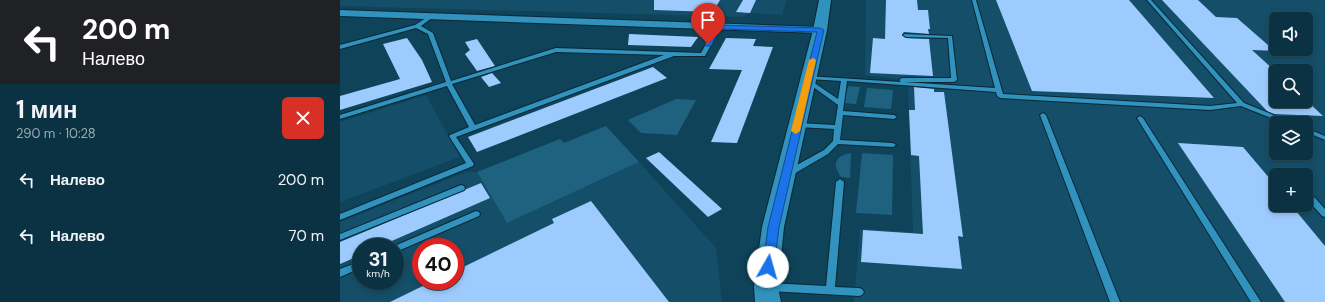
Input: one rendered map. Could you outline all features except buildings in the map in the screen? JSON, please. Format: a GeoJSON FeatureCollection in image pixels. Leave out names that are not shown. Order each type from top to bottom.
{"type":"FeatureCollection","features":[{"type":"Feature","properties":{"kind":"street"},"geometry":{"type":"LineString","coordinates":[[767,294],[773,227],[826,0]]}},
{"type":"Feature","properties":{"kind":"street"},"geometry":{"type":"LineString","coordinates":[[340,13],[820,30]]}},
{"type":"Feature","properties":{"kind":"lane"},"geometry":{"type":"LineString","coordinates":[[974,0],[1000,96],[1210,108],[1242,104]]}},
{"type":"Feature","properties":{"kind":"lane"},"geometry":{"type":"LineString","coordinates":[[1149,0],[1242,104],[1272,116]]}},
{"type":"Feature","properties":{"kind":"lane"},"geometry":{"type":"LineString","coordinates":[[340,47],[417,26],[431,17]]}},
{"type":"Feature","properties":{"kind":"lane"},"geometry":{"type":"LineString","coordinates":[[417,26],[430,33],[449,83],[473,128]]}},
{"type":"Feature","properties":{"kind":"lane"},"geometry":{"type":"LineString","coordinates":[[340,117],[556,50],[703,55],[718,27]]}},
{"type":"Feature","properties":{"kind":"lane"},"geometry":{"type":"LineString","coordinates":[[886,82],[912,79],[954,80],[950,37],[906,35]]}},
{"type":"Feature","properties":{"kind":"lane"},"geometry":{"type":"LineString","coordinates":[[340,217],[470,164],[452,136],[673,54]]}},
{"type":"Feature","properties":{"kind":"lane"},"geometry":{"type":"LineString","coordinates":[[808,79],[844,79],[998,90]]}},
{"type":"Feature","properties":{"kind":"lane"},"geometry":{"type":"LineString","coordinates":[[808,79],[840,104]]}},
{"type":"Feature","properties":{"kind":"lane"},"geometry":{"type":"LineString","coordinates":[[786,175],[826,152],[836,142],[844,79]]}},
{"type":"Feature","properties":{"kind":"lane"},"geometry":{"type":"LineString","coordinates":[[840,113],[894,117]]}},
{"type":"Feature","properties":{"kind":"lane"},"geometry":{"type":"LineString","coordinates":[[1043,115],[1114,302]]}},
{"type":"Feature","properties":{"kind":"lane"},"geometry":{"type":"LineString","coordinates":[[1140,118],[1256,302]]}},
{"type":"Feature","properties":{"kind":"lane"},"geometry":{"type":"LineString","coordinates":[[797,125],[838,127]]}},
{"type":"Feature","properties":{"kind":"lane"},"geometry":{"type":"LineString","coordinates":[[1313,133],[1325,138]]}},
{"type":"Feature","properties":{"kind":"lane"},"geometry":{"type":"LineString","coordinates":[[836,142],[893,145]]}},
{"type":"Feature","properties":{"kind":"lane"},"geometry":{"type":"LineString","coordinates":[[830,290],[840,182]]}},
{"type":"Feature","properties":{"kind":"lane"},"geometry":{"type":"LineString","coordinates":[[340,237],[461,188]]}},
{"type":"Feature","properties":{"kind":"lane"},"geometry":{"type":"LineString","coordinates":[[1313,201],[1325,214]]}},
{"type":"Feature","properties":{"kind":"lane"},"geometry":{"type":"LineString","coordinates":[[404,245],[476,214]]}},
{"type":"Feature","properties":{"kind":"lane"},"geometry":{"type":"LineString","coordinates":[[340,273],[352,268]]}},
{"type":"Feature","properties":{"kind":"lane"},"geometry":{"type":"LineString","coordinates":[[767,294],[830,290],[859,292]]}},
{"type":"Feature","properties":{"kind":"shaded area"},"geometry":{"type":"Polygon","coordinates":[[[340,0],[787,0],[782,15],[750,13],[743,17],[340,6],[340,0]]]}},
{"type":"Feature","properties":{"kind":"shaded area"},"geometry":{"type":"Polygon","coordinates":[[[866,0],[1325,0],[1325,302],[854,302],[860,229],[913,232],[908,80],[865,75],[866,0]]]}},
{"type":"Feature","properties":{"kind":"shaded area"},"geometry":{"type":"Polygon","coordinates":[[[848,86],[860,87],[856,104],[844,103],[848,86]]]}},
{"type":"Feature","properties":{"kind":"shaded area"},"geometry":{"type":"Polygon","coordinates":[[[867,88],[893,90],[891,109],[864,107],[867,88]]]}},
{"type":"Feature","properties":{"kind":"shaded area"},"geometry":{"type":"Polygon","coordinates":[[[426,95],[460,157],[340,202],[340,122],[426,95]]]}},
{"type":"Feature","properties":{"kind":"shaded area"},"geometry":{"type":"Polygon","coordinates":[[[676,99],[696,100],[677,135],[641,133],[628,120],[676,99]]]}},
{"type":"Feature","properties":{"kind":"shaded area"},"geometry":{"type":"Polygon","coordinates":[[[606,126],[639,162],[507,223],[477,172],[560,139],[564,143],[606,126]]]}},
{"type":"Feature","properties":{"kind":"shaded area"},"geometry":{"type":"Polygon","coordinates":[[[851,153],[850,178],[841,177],[836,168],[837,161],[842,156],[851,153]]]}},
{"type":"Feature","properties":{"kind":"shaded area"},"geometry":{"type":"Polygon","coordinates":[[[862,153],[893,155],[892,215],[856,213],[862,153]]]}},
{"type":"Feature","properties":{"kind":"shaded area"},"geometry":{"type":"Polygon","coordinates":[[[639,162],[716,248],[722,302],[340,302],[340,222],[466,172],[477,172],[507,223],[639,162]]]}},
{"type":"Feature","properties":{"kind":"slow traffic"},"geometry":{"type":"LineString","coordinates":[[796,131],[813,60]]}},
{"type":"Feature","properties":{"kind":"route"},"geometry":{"type":"LineString","coordinates":[[708,44],[718,27],[820,30],[773,227],[768,267]]}}]}
